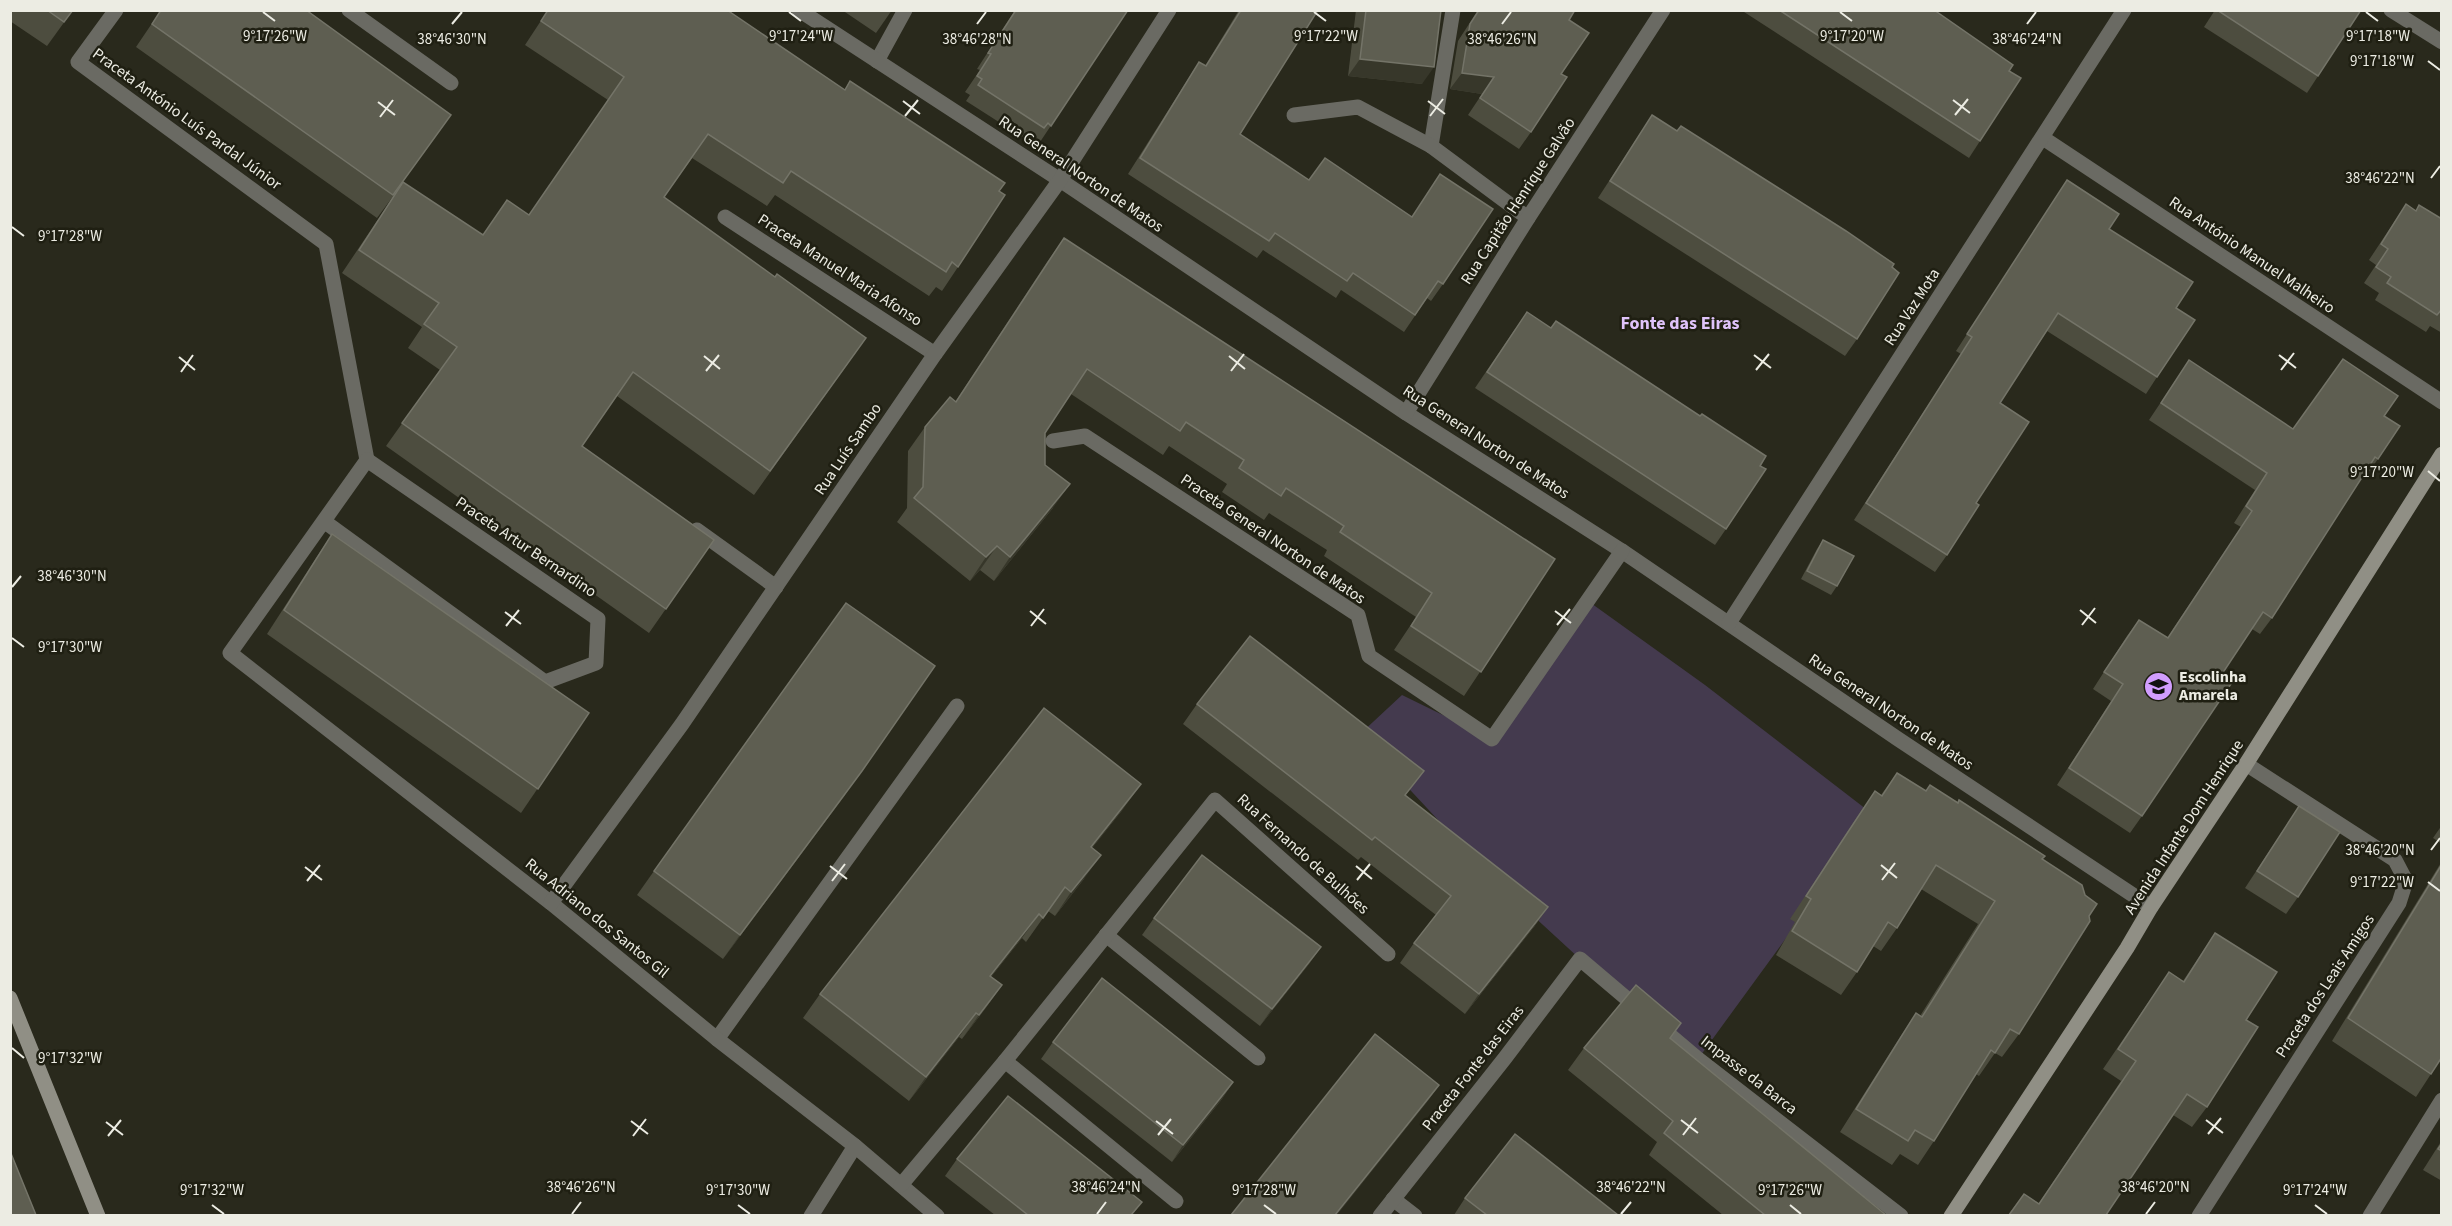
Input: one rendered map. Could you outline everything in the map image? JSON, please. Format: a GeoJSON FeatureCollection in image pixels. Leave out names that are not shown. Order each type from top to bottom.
{"type":"FeatureCollection","features":[{"type":"Feature","properties":{"kind":"street","name":"Praceta António Luís Pardal Júnior"},"geometry":{"type":"LineString","coordinates":[[116,10],[78,62],[326,244],[367,460]]}},
{"type":"Feature","properties":{"kind":"street"},"geometry":{"type":"LineString","coordinates":[[350,10],[451,83]]}},
{"type":"Feature","properties":{"kind":"street","name":"Rua General Norton de Matos"},"geometry":{"type":"LineString","coordinates":[[799,10],[1059,180],[1406,413],[1623,551],[1898,739],[2151,907]]}},
{"type":"Feature","properties":{"kind":"street"},"geometry":{"type":"LineString","coordinates":[[877,61],[905,10]]}},
{"type":"Feature","properties":{"kind":"street","name":"Rua Luís Sambo"},"geometry":{"type":"LineString","coordinates":[[551,903],[682,724],[935,354],[1059,180],[1169,10]]}},
{"type":"Feature","properties":{"kind":"street"},"geometry":{"type":"LineString","coordinates":[[1431,146],[1453,10]]}},
{"type":"Feature","properties":{"kind":"street","name":"Rua Capitão Henrique Galvão"},"geometry":{"type":"LineString","coordinates":[[1406,413],[1527,218],[1663,10]]}},
{"type":"Feature","properties":{"kind":"street","name":"Rua Vaz Mota"},"geometry":{"type":"LineString","coordinates":[[1729,623],[2124,10]]}},
{"type":"Feature","properties":{"kind":"street"},"geometry":{"type":"LineString","coordinates":[[2398,13],[2442,42]]}},
{"type":"Feature","properties":{"kind":"street"},"geometry":{"type":"LineString","coordinates":[[1294,115],[1358,107],[1431,146],[1527,218]]}},
{"type":"Feature","properties":{"kind":"street","name":"Rua António Manuel Malheiro"},"geometry":{"type":"LineString","coordinates":[[2043,138],[2442,402]]}},
{"type":"Feature","properties":{"kind":"street","name":"Praceta Manuel Maria Afonso"},"geometry":{"type":"LineString","coordinates":[[725,217],[935,354]]}},
{"type":"Feature","properties":{"kind":"street","name":"Praceta General Norton de Matos"},"geometry":{"type":"LineString","coordinates":[[1053,441],[1085,436],[1358,615],[1369,656],[1492,739],[1623,551]]}},
{"type":"Feature","properties":{"kind":"street","name":"Avenida Infante Dom Henrique"},"geometry":{"type":"LineString","coordinates":[[1951,1215],[2246,764],[2442,454]]}},
{"type":"Feature","properties":{"kind":"street"},"geometry":{"type":"LineString","coordinates":[[325,522],[367,460]]}},
{"type":"Feature","properties":{"kind":"street","name":"Praceta Artur Bernardino"},"geometry":{"type":"LineString","coordinates":[[325,522],[544,682],[596,663],[598,619],[367,460]]}},
{"type":"Feature","properties":{"kind":"street"},"geometry":{"type":"LineString","coordinates":[[683,521],[776,587]]}},
{"type":"Feature","properties":{"kind":"street","name":"Rua Adriano dos Santos Gil"},"geometry":{"type":"LineString","coordinates":[[325,522],[230,653],[551,903],[717,1039],[855,1146],[937,1215]]}},
{"type":"Feature","properties":{"kind":"street"},"geometry":{"type":"LineString","coordinates":[[717,1039],[957,706]]}},
{"type":"Feature","properties":{"kind":"street","name":"Praceta dos Leais Amigos"},"geometry":{"type":"LineString","coordinates":[[2199,1215],[2399,903],[2406,881],[2395,860],[2246,764]]}},
{"type":"Feature","properties":{"kind":"street","name":"Rua Fernando de Bulhões"},"geometry":{"type":"LineString","coordinates":[[901,1185],[1005,1061],[1215,800],[1388,954]]}},
{"type":"Feature","properties":{"kind":"street"},"geometry":{"type":"LineString","coordinates":[[1106,935],[1258,1058]]}},
{"type":"Feature","properties":{"kind":"street","name":"Praceta Fonte das Eiras"},"geometry":{"type":"LineString","coordinates":[[1380,1215],[1505,1058],[1580,959]]}},
{"type":"Feature","properties":{"kind":"street","name":"Impasse da Barca"},"geometry":{"type":"LineString","coordinates":[[1580,959],[1698,1059],[1901,1215]]}},
{"type":"Feature","properties":{"kind":"street"},"geometry":{"type":"LineString","coordinates":[[10,998],[98,1215]]}},
{"type":"Feature","properties":{"kind":"street"},"geometry":{"type":"LineString","coordinates":[[1005,1061],[1176,1201]]}},
{"type":"Feature","properties":{"kind":"street"},"geometry":{"type":"LineString","coordinates":[[2370,1215],[2442,1100]]}},
{"type":"Feature","properties":{"kind":"street"},"geometry":{"type":"LineString","coordinates":[[811,1215],[855,1146]]}},
{"type":"Feature","properties":{"kind":"street"},"geometry":{"type":"LineString","coordinates":[[1393,1199],[1415,1215]]}},
{"type":"Feature","properties":{"kind":"shaded area"},"geometry":{"type":"Polygon","coordinates":[[[1588,601],[1705,685],[1875,816],[1698,1059],[1580,959],[1493,879],[1359,735],[1402,695],[1492,739],[1588,601]]]}},
{"type":"Feature","properties":{"kind":"building"},"geometry":{"type":"Polygon","coordinates":[[[47,10],[73,10],[64,22],[47,10]]]}},
{"type":"Feature","properties":{"kind":"building"},"geometry":{"type":"Polygon","coordinates":[[[161,10],[306,10],[451,115],[393,195],[152,24],[161,10]]]}},
{"type":"Feature","properties":{"kind":"building"},"geometry":{"type":"Polygon","coordinates":[[[548,10],[727,10],[845,90],[850,81],[1005,183],[999,191],[1005,195],[958,267],[952,262],[946,272],[791,171],[783,183],[708,134],[664,197],[775,277],[777,274],[866,338],[770,471],[633,372],[582,446],[714,540],[666,609],[402,423],[457,347],[424,324],[439,303],[359,250],[403,182],[483,235],[507,200],[529,215],[624,77],[541,21],[548,10]]]}},
{"type":"Feature","properties":{"kind":"building"},"geometry":{"type":"Polygon","coordinates":[[[1016,10],[1128,10],[1051,126],[1048,123],[1044,128],[978,85],[982,79],[977,76],[991,54],[988,53],[1016,10]]]}},
{"type":"Feature","properties":{"kind":"building"},"geometry":{"type":"Polygon","coordinates":[[[1241,10],[1318,10],[1240,134],[1309,180],[1325,158],[1412,217],[1440,174],[1493,209],[1443,284],[1438,281],[1415,315],[1353,273],[1347,281],[1275,233],[1269,241],[1140,158],[1199,62],[1206,66],[1241,10]]]}},
{"type":"Feature","properties":{"kind":"building"},"geometry":{"type":"Polygon","coordinates":[[[1366,10],[1441,10],[1434,67],[1360,59],[1366,10]]]}},
{"type":"Feature","properties":{"kind":"building"},"geometry":{"type":"Polygon","coordinates":[[[1479,10],[1575,10],[1569,20],[1589,33],[1561,74],[1567,77],[1531,132],[1480,98],[1494,77],[1462,73],[1470,24],[1479,10]]]}},
{"type":"Feature","properties":{"kind":"building"},"geometry":{"type":"Polygon","coordinates":[[[1779,10],[1934,10],[2013,65],[2009,71],[2021,78],[1980,141],[1779,10]]]}},
{"type":"Feature","properties":{"kind":"building"},"geometry":{"type":"Polygon","coordinates":[[[2217,10],[2361,10],[2318,76],[2217,10]]]}},
{"type":"Feature","properties":{"kind":"building"},"geometry":{"type":"Polygon","coordinates":[[[1652,115],[1677,131],[1681,126],[1894,264],[1892,267],[1899,273],[1857,339],[1610,181],[1652,115]]]}},
{"type":"Feature","properties":{"kind":"building"},"geometry":{"type":"Polygon","coordinates":[[[2067,180],[2119,214],[2109,229],[2193,282],[2176,308],[2195,320],[2157,377],[2058,313],[2000,403],[2029,422],[1976,503],[1979,505],[1947,555],[1866,503],[1972,337],[1967,334],[2067,180]]]}},
{"type":"Feature","properties":{"kind":"building"},"geometry":{"type":"Polygon","coordinates":[[[2406,204],[2416,211],[2419,205],[2442,219],[2442,309],[2437,315],[2387,283],[2391,277],[2376,267],[2388,249],[2381,244],[2406,204]]]}},
{"type":"Feature","properties":{"kind":"building"},"geometry":{"type":"Polygon","coordinates":[[[1064,238],[1555,559],[1481,672],[1411,626],[1432,593],[1340,532],[1344,526],[1286,488],[1281,496],[1239,468],[1244,460],[1186,422],[1180,431],[1087,369],[1045,433],[1045,465],[1070,484],[1010,557],[997,546],[986,557],[914,498],[923,487],[925,427],[950,397],[956,402],[1064,238]]]}},
{"type":"Feature","properties":{"kind":"building"},"geometry":{"type":"Polygon","coordinates":[[[1527,312],[1551,328],[1556,321],[1700,416],[1702,414],[1766,456],[1760,466],[1766,469],[1726,529],[1487,372],[1527,312]]]}},
{"type":"Feature","properties":{"kind":"building"},"geometry":{"type":"Polygon","coordinates":[[[2343,359],[2398,396],[2384,416],[2400,426],[2378,459],[2375,457],[2272,618],[2263,612],[2222,674],[2233,681],[2142,816],[2069,768],[2123,684],[2104,672],[2139,620],[2168,638],[2252,511],[2246,506],[2267,473],[2161,403],[2189,360],[2293,429],[2343,359]]]}},
{"type":"Feature","properties":{"kind":"building"},"geometry":{"type":"Polygon","coordinates":[[[332,534],[589,713],[538,789],[284,610],[332,534]]]}},
{"type":"Feature","properties":{"kind":"building"},"geometry":{"type":"Polygon","coordinates":[[[1823,540],[1854,556],[1837,586],[1807,571],[1823,540]]]}},
{"type":"Feature","properties":{"kind":"building"},"geometry":{"type":"Polygon","coordinates":[[[846,603],[935,666],[862,771],[740,935],[654,871],[846,603]]]}},
{"type":"Feature","properties":{"kind":"building"},"geometry":{"type":"Polygon","coordinates":[[[1250,636],[1424,771],[1405,795],[1548,907],[1479,994],[1414,943],[1451,896],[1375,837],[1372,840],[1197,704],[1250,636]]]}},
{"type":"Feature","properties":{"kind":"building"},"geometry":{"type":"Polygon","coordinates":[[[1044,708],[1141,784],[1091,847],[1101,855],[1071,892],[1065,887],[1043,918],[1039,914],[990,976],[1002,985],[979,1015],[976,1013],[926,1077],[820,994],[1044,708]]]}},
{"type":"Feature","properties":{"kind":"building"},"geometry":{"type":"Polygon","coordinates":[[[1897,773],[1926,791],[1930,785],[1958,803],[1959,800],[2045,856],[2042,859],[2082,885],[2085,895],[2097,904],[2089,916],[2090,921],[2019,1034],[2010,1029],[1995,1053],[1991,1050],[1934,1141],[1915,1130],[1908,1141],[1856,1109],[1916,1013],[1922,1017],[1995,901],[1936,865],[1897,928],[1888,922],[1857,972],[1792,931],[1811,899],[1806,896],[1875,791],[1882,796],[1897,773]]]}},
{"type":"Feature","properties":{"kind":"building"},"geometry":{"type":"Polygon","coordinates":[[[2299,806],[2340,832],[2298,897],[2257,871],[2299,806]]]}},
{"type":"Feature","properties":{"kind":"building"},"geometry":{"type":"Polygon","coordinates":[[[1202,855],[1321,947],[1272,1009],[1154,918],[1202,855]]]}},
{"type":"Feature","properties":{"kind":"building"},"geometry":{"type":"Polygon","coordinates":[[[2442,864],[2442,1057],[2431,1074],[2348,1018],[2442,864]]]}},
{"type":"Feature","properties":{"kind":"building"},"geometry":{"type":"Polygon","coordinates":[[[2215,933],[2277,972],[2246,1020],[2258,1027],[2207,1107],[2187,1094],[2106,1215],[2009,1215],[2024,1194],[2039,1204],[2136,1061],[2118,1049],[2169,972],[2184,982],[2215,933]]]}},
{"type":"Feature","properties":{"kind":"building"},"geometry":{"type":"Polygon","coordinates":[[[1102,978],[1233,1082],[1183,1145],[1053,1042],[1102,978]]]}},
{"type":"Feature","properties":{"kind":"building"},"geometry":{"type":"Polygon","coordinates":[[[1636,985],[1681,1023],[1670,1038],[1886,1215],[1765,1215],[1664,1133],[1673,1121],[1584,1048],[1636,985]]]}},
{"type":"Feature","properties":{"kind":"building"},"geometry":{"type":"Polygon","coordinates":[[[1375,1034],[1439,1085],[1335,1215],[1231,1215],[1375,1034]]]}},
{"type":"Feature","properties":{"kind":"building"},"geometry":{"type":"Polygon","coordinates":[[[1008,1096],[1142,1202],[1131,1215],[1028,1215],[957,1159],[1008,1096]]]}},
{"type":"Feature","properties":{"kind":"building"},"geometry":{"type":"Polygon","coordinates":[[[1515,1134],[1618,1215],[1487,1215],[1465,1198],[1515,1134]]]}},
{"type":"Feature","properties":{"kind":"building"},"geometry":{"type":"Polygon","coordinates":[[[10,1151],[36,1215],[10,1215],[10,1151]]]}},
{"type":"Feature","properties":{"kind":"place","name":"Escolinha Amarela"},"geometry":{"type":"Point","coordinates":[2158,686]}},
{"type":"Feature","properties":{"kind":"district","name":"Fonte das Eiras"},"geometry":{"type":"Point","coordinates":[1680,323]}}]}
